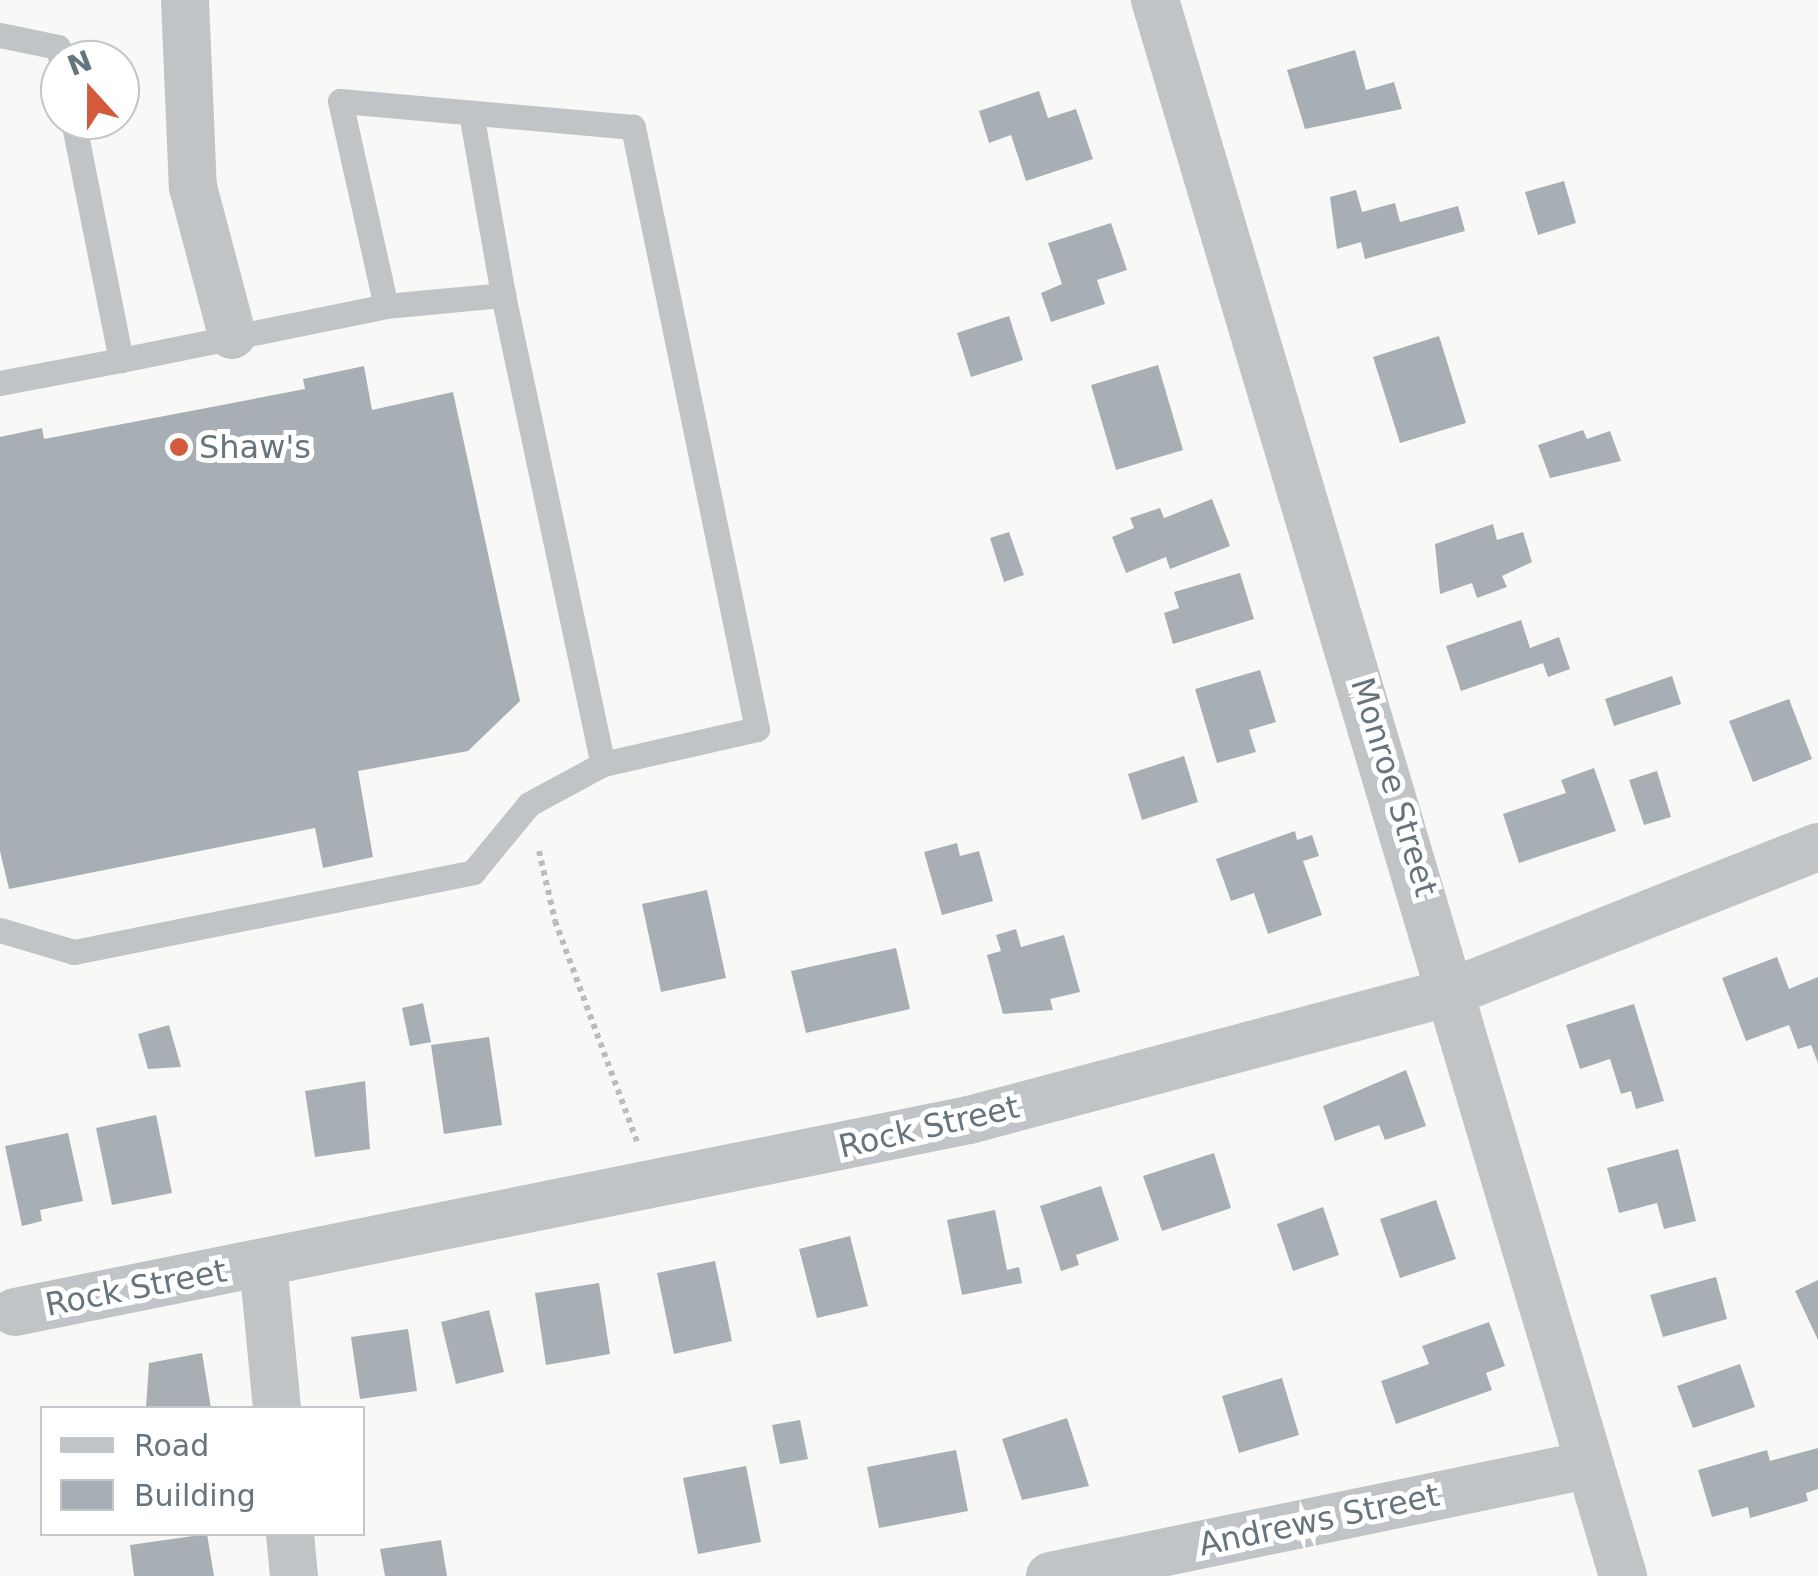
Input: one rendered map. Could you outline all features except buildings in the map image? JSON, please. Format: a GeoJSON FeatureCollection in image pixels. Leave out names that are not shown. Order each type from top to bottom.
{"type":"FeatureCollection","features":[{"type":"Feature","properties":{"kind":"street"},"geometry":{"type":"LineString","coordinates":[[185,0],[193,186],[232,335]]}},
{"type":"Feature","properties":{"kind":"street","name":"Monroe Street"},"geometry":{"type":"LineString","coordinates":[[1155,0],[1454,991],[1587,1465],[1624,1576]]}},
{"type":"Feature","properties":{"kind":"street","name":"Rock Street"},"geometry":{"type":"LineString","coordinates":[[15,1312],[969,1120],[1454,991],[1818,848]]}},
{"type":"Feature","properties":{"kind":"street"},"geometry":{"type":"LineString","coordinates":[[263,1263],[277,1406]]}},
{"type":"Feature","properties":{"kind":"street","name":"Andrews Street"},"geometry":{"type":"LineString","coordinates":[[1050,1576],[1587,1465]]}},
{"type":"Feature","properties":{"kind":"street"},"geometry":{"type":"LineString","coordinates":[[290,1536],[294,1576]]}},
{"type":"Feature","properties":{"kind":"lane"},"geometry":{"type":"LineString","coordinates":[[0,35],[40,43]]}},
{"type":"Feature","properties":{"kind":"lane"},"geometry":{"type":"LineString","coordinates":[[0,930],[74,952],[474,872],[529,804],[602,764],[758,729],[633,127],[340,100],[386,306]]}},
{"type":"Feature","properties":{"kind":"lane"},"geometry":{"type":"LineString","coordinates":[[471,112],[503,295],[602,764]]}},
{"type":"Feature","properties":{"kind":"lane"},"geometry":{"type":"LineString","coordinates":[[77,140],[121,360]]}},
{"type":"Feature","properties":{"kind":"lane"},"geometry":{"type":"LineString","coordinates":[[0,383],[386,306],[503,295]]}},
{"type":"Feature","properties":{"kind":"path"},"geometry":{"type":"LineString","coordinates":[[529,804],[555,921],[653,1185]]}},
{"type":"Feature","properties":{"kind":"place","name":"Shaw's"},"geometry":{"type":"Point","coordinates":[179,447]}}]}
